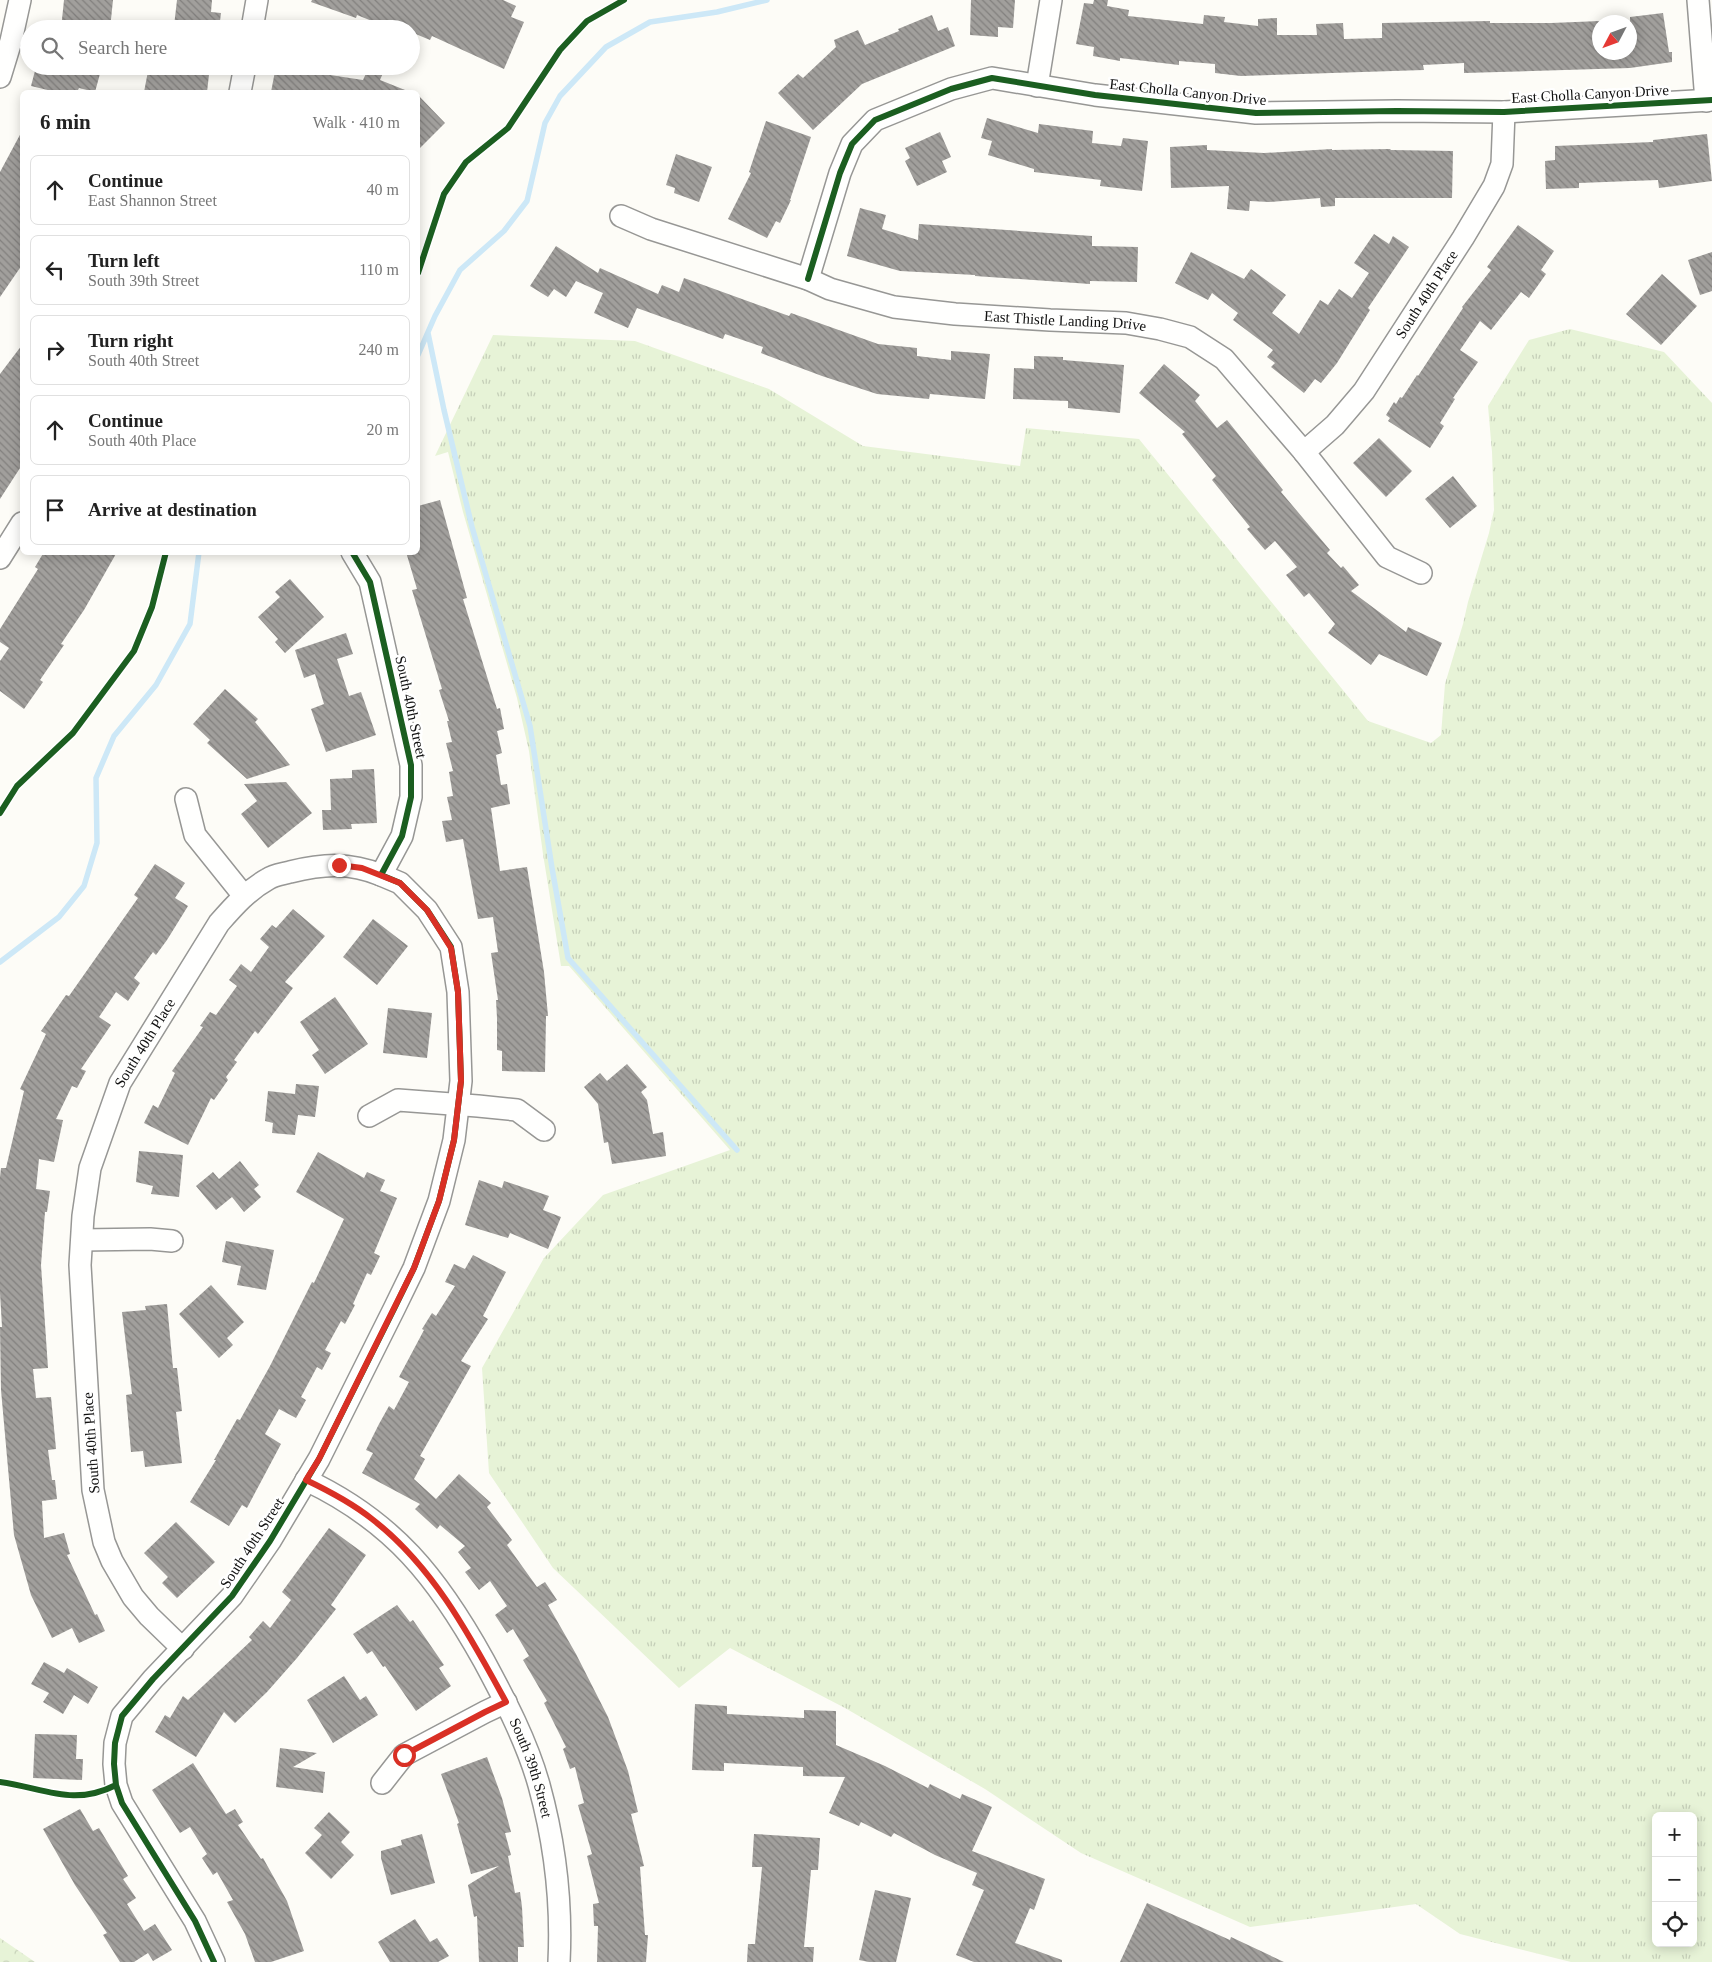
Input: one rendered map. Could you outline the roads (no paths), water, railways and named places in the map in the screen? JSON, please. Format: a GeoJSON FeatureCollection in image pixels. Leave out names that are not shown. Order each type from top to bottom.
{"type":"FeatureCollection","features":[{"type":"Feature","properties":{"kind":"street"},"geometry":{"type":"LineString","coordinates":[[0,77],[11,41],[20,0]]}},
{"type":"Feature","properties":{"kind":"street"},"geometry":{"type":"LineString","coordinates":[[254,20],[257,0]]}},
{"type":"Feature","properties":{"kind":"street"},"geometry":{"type":"LineString","coordinates":[[1037,86],[1051,0]]}},
{"type":"Feature","properties":{"kind":"street"},"geometry":{"type":"LineString","coordinates":[[1698,0],[1709,100]]}},
{"type":"Feature","properties":{"kind":"street"},"geometry":{"type":"LineString","coordinates":[[240,90],[243,75]]}},
{"type":"Feature","properties":{"kind":"street","name":"East Cholla Canyon Drive"},"geometry":{"type":"LineString","coordinates":[[808,279],[840,173],[852,144],[875,120],[950,89],[992,78],[1094,95],[1256,113],[1504,112],[1709,100]]}},
{"type":"Feature","properties":{"kind":"street","name":"South 40th Place"},"geometry":{"type":"LineString","coordinates":[[1304,452],[1335,425],[1364,391],[1490,193],[1502,164],[1504,112]]}},
{"type":"Feature","properties":{"kind":"street","name":"East Thistle Landing Drive"},"geometry":{"type":"LineString","coordinates":[[621,216],[650,230],[808,279],[830,289],[894,307],[974,315],[1126,323],[1160,328],[1190,337],[1224,359],[1304,452],[1387,557],[1421,573]]}},
{"type":"Feature","properties":{"kind":"street"},"geometry":{"type":"LineString","coordinates":[[0,558],[20,526]]}},
{"type":"Feature","properties":{"kind":"street","name":"South 40th Street"},"geometry":{"type":"LineString","coordinates":[[214,1962],[195,1922],[122,1803],[116,1785],[114,1764],[115,1743],[122,1716],[153,1679],[232,1596],[270,1541],[319,1459],[414,1268],[439,1201],[454,1140],[461,1081],[458,992],[451,948],[427,910],[400,883],[381,875],[402,836],[411,797],[411,764],[370,582],[354,555]]}},
{"type":"Feature","properties":{"kind":"street"},"geometry":{"type":"LineString","coordinates":[[186,799],[195,835],[244,896]]}},
{"type":"Feature","properties":{"kind":"street","name":"South 40th Place"},"geometry":{"type":"LineString","coordinates":[[183,1649],[149,1616],[133,1597],[112,1561],[104,1542],[93,1490],[80,1265],[90,1168],[120,1083],[220,923],[235,904],[270,878],[305,868],[339,865],[362,868],[381,875]]}},
{"type":"Feature","properties":{"kind":"street"},"geometry":{"type":"LineString","coordinates":[[369,1116],[398,1100],[517,1110],[544,1130]]}},
{"type":"Feature","properties":{"kind":"street"},"geometry":{"type":"LineString","coordinates":[[82,1240],[172,1241]]}},
{"type":"Feature","properties":{"kind":"street","name":"South 39th Street"},"geometry":{"type":"LineString","coordinates":[[306,1480],[373,1519],[407,1550],[438,1588],[473,1642],[506,1702],[539,1784],[550,1828],[558,1875],[559,1962]]}},
{"type":"Feature","properties":{"kind":"street"},"geometry":{"type":"LineString","coordinates":[[382,1783],[404,1755],[506,1702]]}},
{"type":"Feature","properties":{"kind":"waterway"},"geometry":{"type":"LineString","coordinates":[[420,350],[435,316],[460,270],[504,231],[527,201],[545,123],[560,96],[606,47],[650,22],[717,12],[767,0]]}},
{"type":"Feature","properties":{"kind":"waterway"},"geometry":{"type":"LineString","coordinates":[[428,333],[472,527],[530,726],[568,958],[737,1150]]}},
{"type":"Feature","properties":{"kind":"waterway"},"geometry":{"type":"LineString","coordinates":[[0,962],[59,917],[84,886],[97,843],[96,778],[114,736],[156,685],[190,624],[199,555]]}}]}
